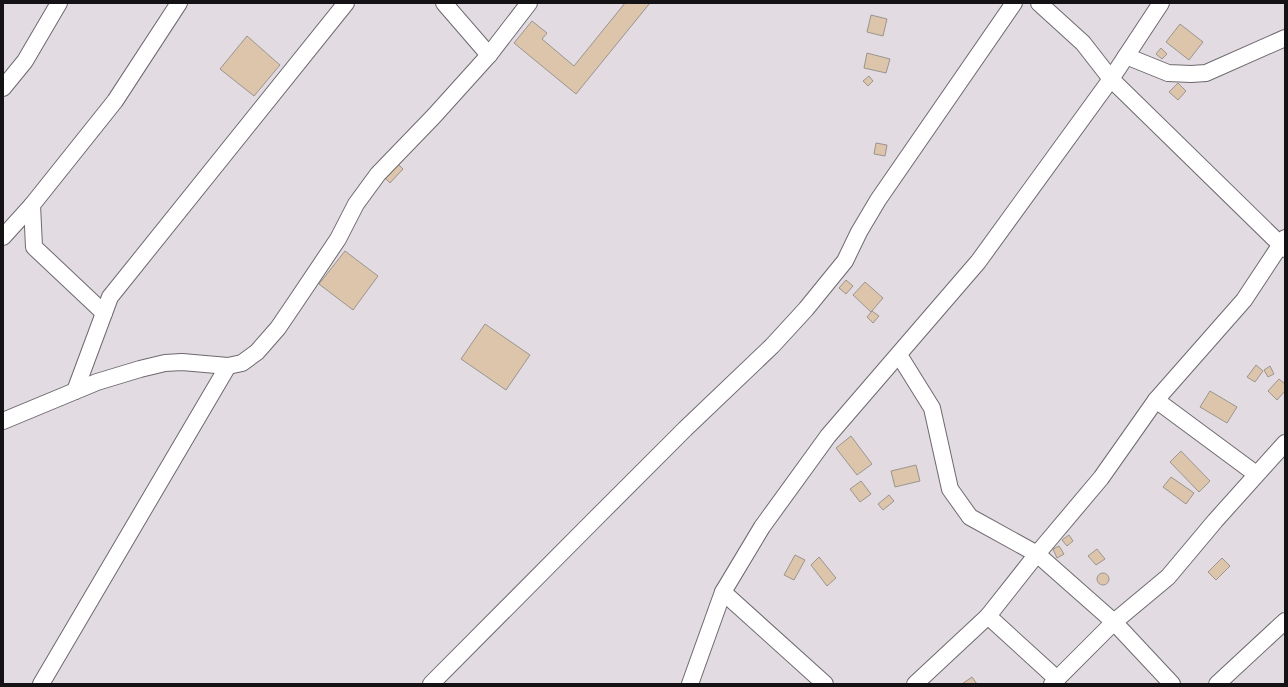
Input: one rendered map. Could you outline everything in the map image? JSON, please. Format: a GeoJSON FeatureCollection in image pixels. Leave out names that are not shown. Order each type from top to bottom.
{"type":"FeatureCollection","features":[{"type":"Feature","properties":{"kind":"street"},"geometry":{"type":"LineString","coordinates":[[3,88],[25,61],[59,3]]}},
{"type":"Feature","properties":{"kind":"street"},"geometry":{"type":"LineString","coordinates":[[3,238],[32,205],[115,101],[179,3]]}},
{"type":"Feature","properties":{"kind":"street"},"geometry":{"type":"LineString","coordinates":[[75,391],[110,297],[346,3]]}},
{"type":"Feature","properties":{"kind":"street"},"geometry":{"type":"LineString","coordinates":[[444,3],[489,55]]}},
{"type":"Feature","properties":{"kind":"street"},"geometry":{"type":"LineString","coordinates":[[3,421],[104,380],[165,363],[182,362],[228,366],[242,363],[257,352],[278,328],[338,239],[356,204],[378,174],[434,116],[489,55],[529,3]]}},
{"type":"Feature","properties":{"kind":"street"},"geometry":{"type":"LineString","coordinates":[[431,684],[603,510],[772,346],[806,309],[845,261],[859,232],[878,200],[1014,3]]}},
{"type":"Feature","properties":{"kind":"street"},"geometry":{"type":"LineString","coordinates":[[915,684],[988,616],[1037,554],[1101,478],[1156,400],[1244,300],[1284,244],[1110,79],[1083,43],[1039,3]]}},
{"type":"Feature","properties":{"kind":"street"},"geometry":{"type":"LineString","coordinates":[[690,684],[722,592],[762,527],[828,436],[978,262],[1110,79],[1161,3]]}},
{"type":"Feature","properties":{"kind":"street"},"geometry":{"type":"LineString","coordinates":[[1126,56],[1168,73],[1206,73],[1285,38]]}},
{"type":"Feature","properties":{"kind":"street"},"geometry":{"type":"LineString","coordinates":[[32,205],[34,247],[104,313]]}},
{"type":"Feature","properties":{"kind":"street"},"geometry":{"type":"LineString","coordinates":[[899,355],[932,408],[950,489],[970,518],[1037,554],[1114,622],[1172,684]]}},
{"type":"Feature","properties":{"kind":"street"},"geometry":{"type":"LineString","coordinates":[[41,684],[228,366]]}},
{"type":"Feature","properties":{"kind":"street"},"geometry":{"type":"LineString","coordinates":[[1156,400],[1256,474]]}},
{"type":"Feature","properties":{"kind":"street"},"geometry":{"type":"LineString","coordinates":[[988,616],[1054,682],[1114,622],[1168,577],[1256,474],[1285,443]]}},
{"type":"Feature","properties":{"kind":"street"},"geometry":{"type":"LineString","coordinates":[[722,592],[825,684]]}},
{"type":"Feature","properties":{"kind":"street"},"geometry":{"type":"LineString","coordinates":[[1217,684],[1285,621]]}},
{"type":"Feature","properties":{"kind":"building"},"geometry":{"type":"Polygon","coordinates":[[[625,3],[650,3],[576,94],[514,43],[532,21],[547,33],[542,39],[574,66],[625,3]]]}},
{"type":"Feature","properties":{"kind":"building"},"geometry":{"type":"Polygon","coordinates":[[[871,15],[887,19],[883,36],[867,32],[871,15]]]}},
{"type":"Feature","properties":{"kind":"building"},"geometry":{"type":"Polygon","coordinates":[[[1180,24],[1203,42],[1189,60],[1166,42],[1180,24]]]}},
{"type":"Feature","properties":{"kind":"building"},"geometry":{"type":"Polygon","coordinates":[[[247,36],[280,65],[254,96],[220,69],[247,36]]]}},
{"type":"Feature","properties":{"kind":"building"},"geometry":{"type":"Polygon","coordinates":[[[1161,48],[1167,54],[1162,59],[1156,54],[1161,48]]]}},
{"type":"Feature","properties":{"kind":"building"},"geometry":{"type":"Polygon","coordinates":[[[867,53],[890,59],[886,73],[864,68],[867,53]]]}},
{"type":"Feature","properties":{"kind":"building"},"geometry":{"type":"Polygon","coordinates":[[[869,76],[873,81],[868,86],[863,81],[869,76]]]}},
{"type":"Feature","properties":{"kind":"building"},"geometry":{"type":"Polygon","coordinates":[[[1178,83],[1186,91],[1178,100],[1169,92],[1178,83]]]}},
{"type":"Feature","properties":{"kind":"building"},"geometry":{"type":"Polygon","coordinates":[[[876,143],[887,145],[885,156],[874,154],[876,143]]]}},
{"type":"Feature","properties":{"kind":"building"},"geometry":{"type":"Polygon","coordinates":[[[393,159],[403,169],[390,183],[380,173],[393,159]]]}},
{"type":"Feature","properties":{"kind":"building"},"geometry":{"type":"Polygon","coordinates":[[[345,251],[378,276],[353,310],[319,284],[345,251]]]}},
{"type":"Feature","properties":{"kind":"building"},"geometry":{"type":"Polygon","coordinates":[[[846,280],[853,286],[846,294],[839,288],[846,280]]]}},
{"type":"Feature","properties":{"kind":"building"},"geometry":{"type":"Polygon","coordinates":[[[865,282],[883,298],[871,312],[853,295],[865,282]]]}},
{"type":"Feature","properties":{"kind":"building"},"geometry":{"type":"Polygon","coordinates":[[[872,311],[879,316],[873,323],[867,317],[872,311]]]}},
{"type":"Feature","properties":{"kind":"building"},"geometry":{"type":"Polygon","coordinates":[[[485,324],[530,355],[506,390],[461,359],[485,324]]]}},
{"type":"Feature","properties":{"kind":"building"},"geometry":{"type":"Polygon","coordinates":[[[1256,365],[1263,371],[1255,382],[1247,377],[1256,365]]]}},
{"type":"Feature","properties":{"kind":"building"},"geometry":{"type":"Polygon","coordinates":[[[1270,366],[1274,374],[1268,377],[1264,370],[1270,366]]]}},
{"type":"Feature","properties":{"kind":"building"},"geometry":{"type":"Polygon","coordinates":[[[1279,379],[1285,384],[1285,391],[1277,400],[1268,391],[1279,379]]]}},
{"type":"Feature","properties":{"kind":"building"},"geometry":{"type":"Polygon","coordinates":[[[1210,391],[1237,407],[1227,423],[1200,407],[1210,391]]]}},
{"type":"Feature","properties":{"kind":"building"},"geometry":{"type":"Polygon","coordinates":[[[851,436],[872,464],[857,475],[836,448],[851,436]]]}},
{"type":"Feature","properties":{"kind":"building"},"geometry":{"type":"Polygon","coordinates":[[[1181,451],[1210,481],[1199,492],[1170,462],[1181,451]]]}},
{"type":"Feature","properties":{"kind":"building"},"geometry":{"type":"Polygon","coordinates":[[[916,465],[920,481],[895,487],[891,471],[916,465]]]}},
{"type":"Feature","properties":{"kind":"building"},"geometry":{"type":"Polygon","coordinates":[[[1171,477],[1194,493],[1186,504],[1163,487],[1171,477]]]}},
{"type":"Feature","properties":{"kind":"building"},"geometry":{"type":"Polygon","coordinates":[[[861,481],[871,494],[860,502],[850,489],[861,481]]]}},
{"type":"Feature","properties":{"kind":"building"},"geometry":{"type":"Polygon","coordinates":[[[889,495],[894,501],[883,510],[878,504],[889,495]]]}},
{"type":"Feature","properties":{"kind":"building"},"geometry":{"type":"Polygon","coordinates":[[[1069,535],[1073,541],[1067,546],[1062,540],[1069,535]]]}},
{"type":"Feature","properties":{"kind":"building"},"geometry":{"type":"Polygon","coordinates":[[[1059,546],[1064,554],[1057,558],[1053,549],[1059,546]]]}},
{"type":"Feature","properties":{"kind":"building"},"geometry":{"type":"Polygon","coordinates":[[[1097,549],[1105,559],[1096,565],[1088,556],[1097,549]]]}},
{"type":"Feature","properties":{"kind":"building"},"geometry":{"type":"Polygon","coordinates":[[[795,555],[805,560],[794,580],[784,575],[795,555]]]}},
{"type":"Feature","properties":{"kind":"building"},"geometry":{"type":"Polygon","coordinates":[[[819,557],[836,578],[827,586],[811,565],[819,557]]]}},
{"type":"Feature","properties":{"kind":"building"},"geometry":{"type":"Polygon","coordinates":[[[1222,558],[1230,566],[1216,580],[1208,572],[1222,558]]]}},
{"type":"Feature","properties":{"kind":"building"},"geometry":{"type":"Polygon","coordinates":[[[1103,573],[1107,575],[1109,579],[1107,583],[1103,585],[1099,583],[1097,579],[1099,575],[1103,573]]]}},
{"type":"Feature","properties":{"kind":"building"},"geometry":{"type":"Polygon","coordinates":[[[972,677],[977,684],[962,684],[972,677]]]}}]}
